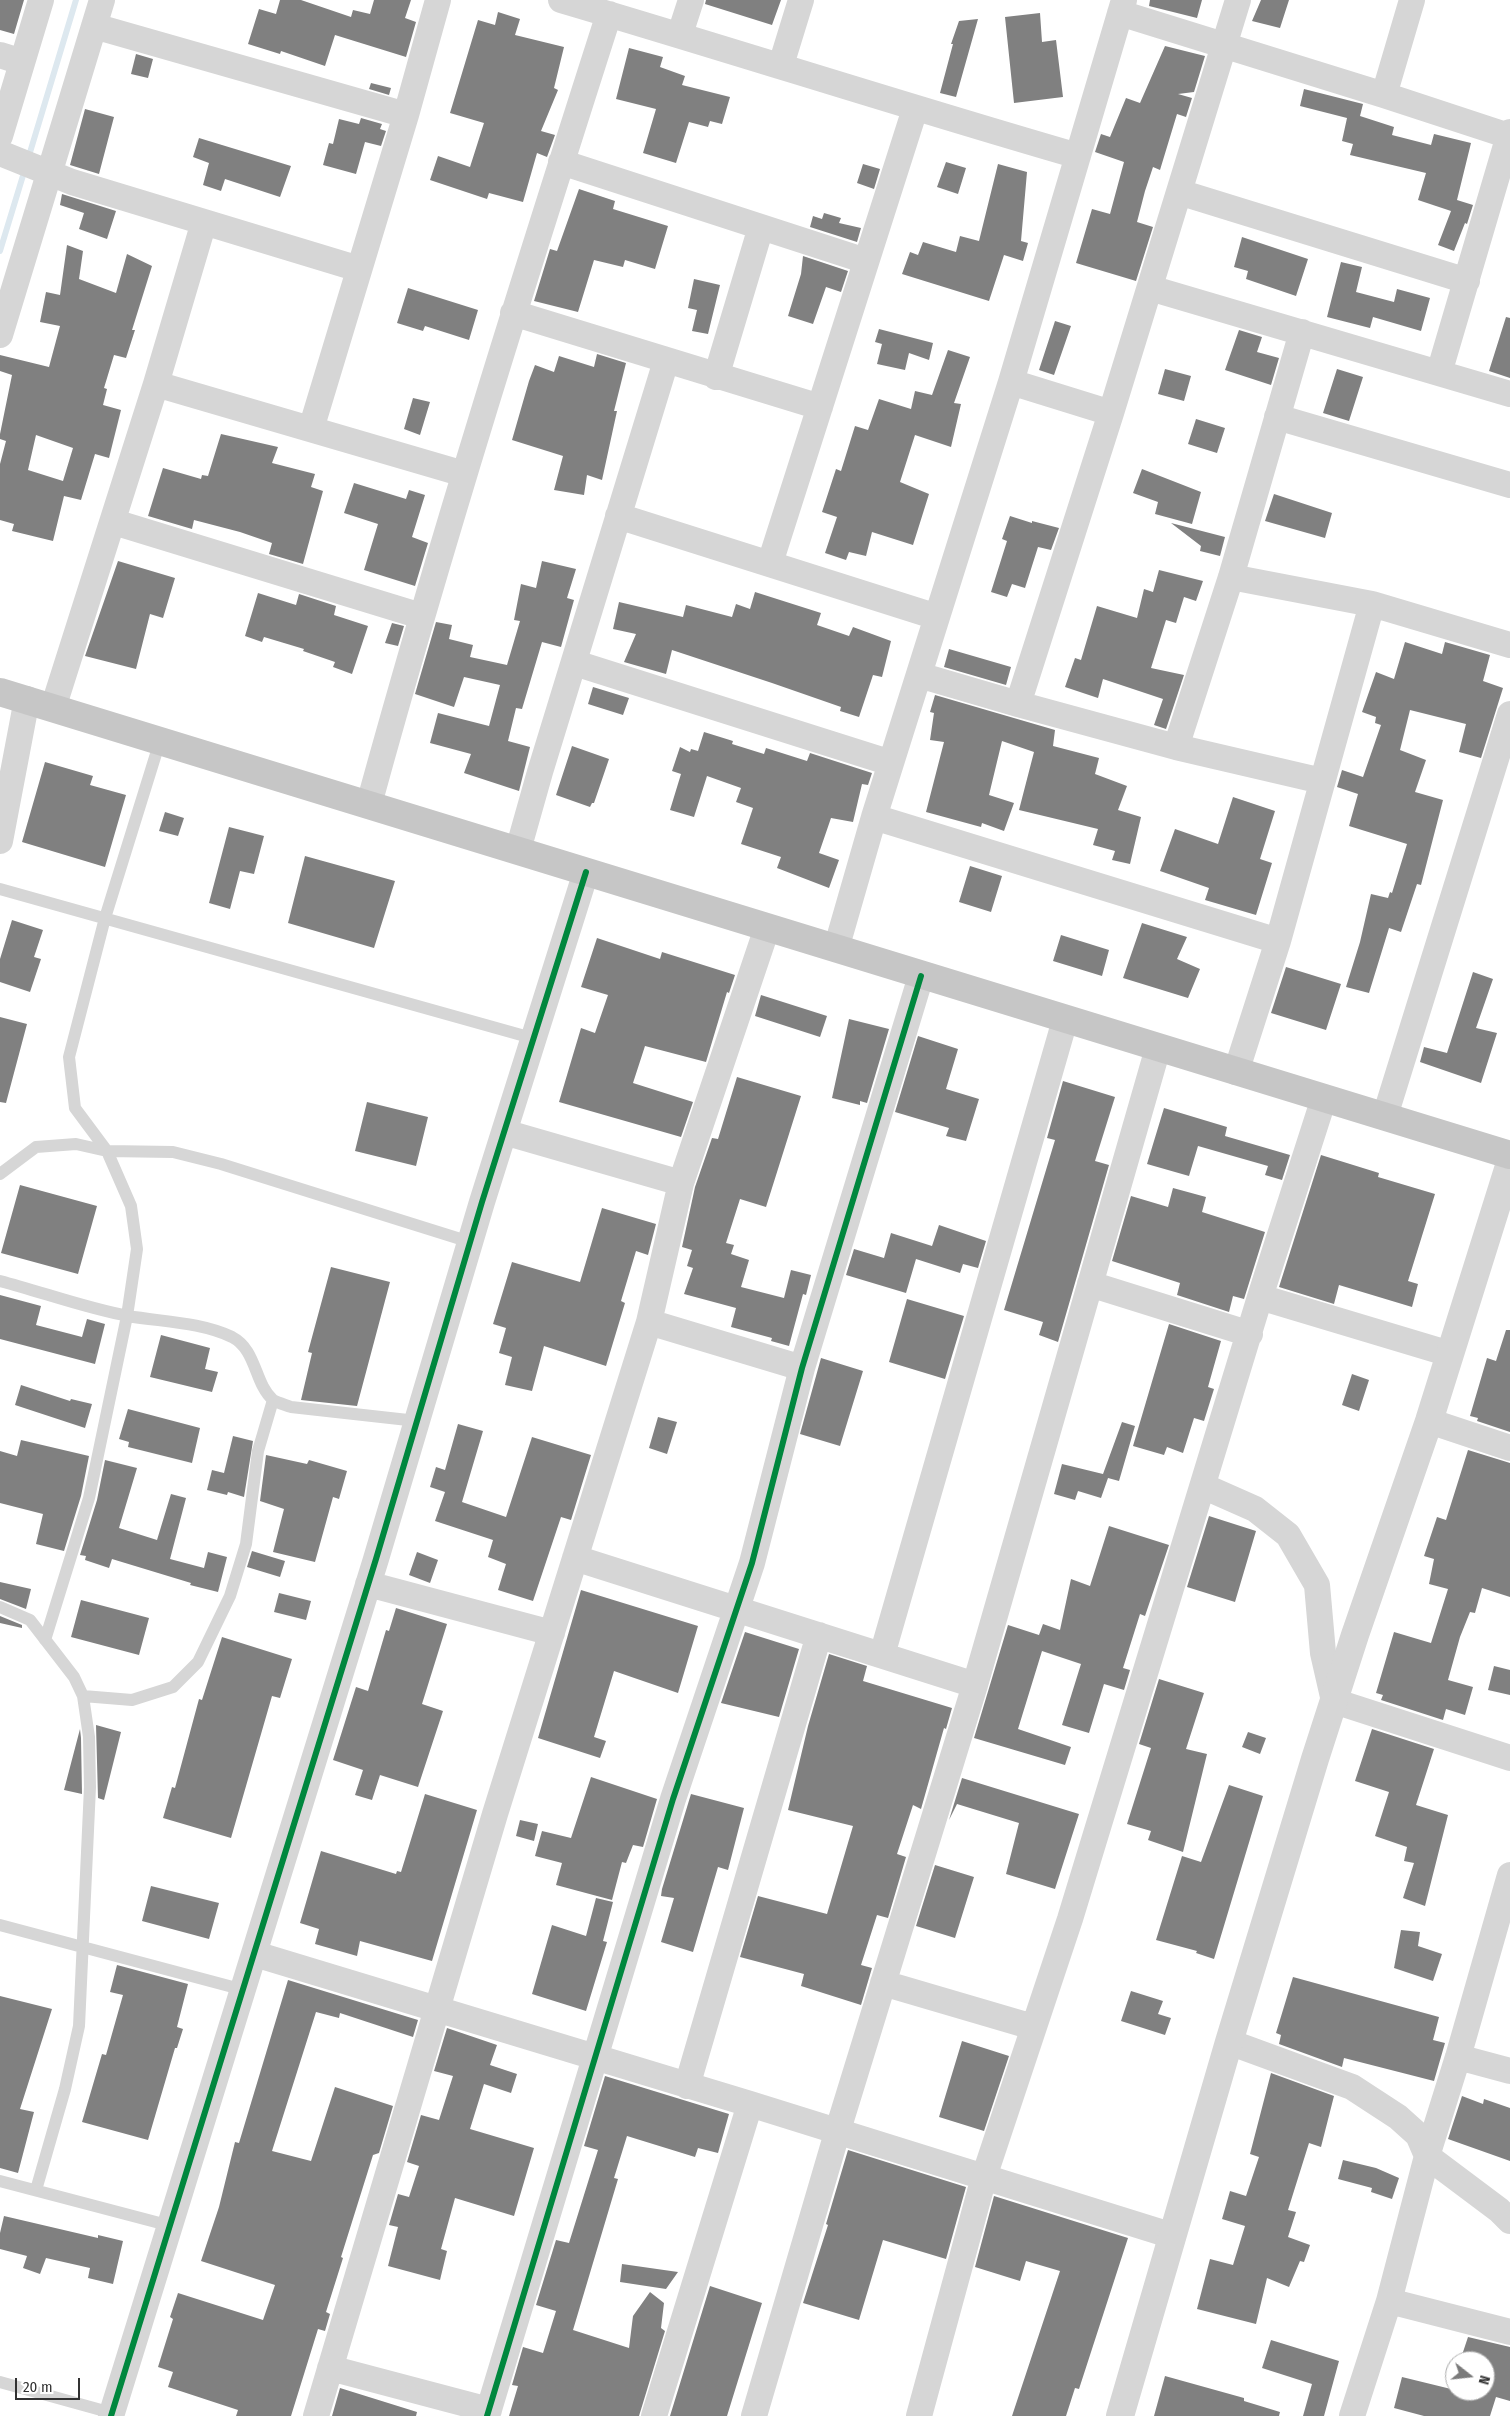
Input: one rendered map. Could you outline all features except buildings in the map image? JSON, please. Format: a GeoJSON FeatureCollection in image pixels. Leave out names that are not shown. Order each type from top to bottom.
{"type":"FeatureCollection","features":[{"type":"Feature","properties":{"kind":"highway"},"geometry":{"type":"LineString","coordinates":[[0,692],[518,850],[1064,1020],[1510,1155]]}},
{"type":"Feature","properties":{"kind":"street"},"geometry":{"type":"LineString","coordinates":[[0,136],[11,58],[41,0]]}},
{"type":"Feature","properties":{"kind":"street"},"geometry":{"type":"LineString","coordinates":[[0,335],[102,0]]}},
{"type":"Feature","properties":{"kind":"street"},"geometry":{"type":"LineString","coordinates":[[311,429],[406,116],[438,0]]}},
{"type":"Feature","properties":{"kind":"street"},"geometry":{"type":"LineString","coordinates":[[561,0],[680,34],[914,109],[1078,156]]}},
{"type":"Feature","properties":{"kind":"street"},"geometry":{"type":"LineString","coordinates":[[680,34],[691,0]]}},
{"type":"Feature","properties":{"kind":"street"},"geometry":{"type":"LineString","coordinates":[[781,66],[800,0]]}},
{"type":"Feature","properties":{"kind":"street"},"geometry":{"type":"LineString","coordinates":[[1018,704],[1111,413],[1238,0]]}},
{"type":"Feature","properties":{"kind":"street"},"geometry":{"type":"LineString","coordinates":[[1384,95],[1412,0]]}},
{"type":"Feature","properties":{"kind":"street"},"geometry":{"type":"LineString","coordinates":[[836,949],[874,817],[1011,382],[1122,7],[1225,45],[1509,134],[1439,373]]}},
{"type":"Feature","properties":{"kind":"street"},"geometry":{"type":"LineString","coordinates":[[368,804],[421,616],[513,313],[609,14]]}},
{"type":"Feature","properties":{"kind":"street"},"geometry":{"type":"LineString","coordinates":[[94,26],[406,116]]}},
{"type":"Feature","properties":{"kind":"street"},"geometry":{"type":"LineString","coordinates":[[770,563],[914,109]]}},
{"type":"Feature","properties":{"kind":"street"},"geometry":{"type":"LineString","coordinates":[[0,153],[48,173],[358,269]]}},
{"type":"Feature","properties":{"kind":"street"},"geometry":{"type":"LineString","coordinates":[[562,162],[866,261]]}},
{"type":"Feature","properties":{"kind":"street"},"geometry":{"type":"LineString","coordinates":[[1179,192],[1467,281]]}},
{"type":"Feature","properties":{"kind":"street"},"geometry":{"type":"LineString","coordinates":[[53,708],[114,522],[204,222]]}},
{"type":"Feature","properties":{"kind":"street"},"geometry":{"type":"LineString","coordinates":[[716,377],[761,227]]}},
{"type":"Feature","properties":{"kind":"street"},"geometry":{"type":"LineString","coordinates":[[1150,288],[1510,394]]}},
{"type":"Feature","properties":{"kind":"street"},"geometry":{"type":"LineString","coordinates":[[513,313],[716,377],[820,407]]}},
{"type":"Feature","properties":{"kind":"street"},"geometry":{"type":"LineString","coordinates":[[1176,747],[1231,577],[1302,332]]}},
{"type":"Feature","properties":{"kind":"street"},"geometry":{"type":"LineString","coordinates":[[518,850],[666,361]]}},
{"type":"Feature","properties":{"kind":"street"},"geometry":{"type":"LineString","coordinates":[[1011,382],[1111,413]]}},
{"type":"Feature","properties":{"kind":"street"},"geometry":{"type":"LineString","coordinates":[[156,384],[464,474]]}},
{"type":"Feature","properties":{"kind":"street"},"geometry":{"type":"LineString","coordinates":[[1277,418],[1510,485]]}},
{"type":"Feature","properties":{"kind":"street"},"geometry":{"type":"LineString","coordinates":[[618,516],[937,617]]}},
{"type":"Feature","properties":{"kind":"street"},"geometry":{"type":"LineString","coordinates":[[114,522],[421,616]]}},
{"type":"Feature","properties":{"kind":"street"},"geometry":{"type":"LineString","coordinates":[[1231,577],[1372,604],[1510,644]]}},
{"type":"Feature","properties":{"kind":"street"},"geometry":{"type":"LineString","coordinates":[[1236,1072],[1278,941],[1322,780],[1346,704],[1372,604]]}},
{"type":"Feature","properties":{"kind":"street"},"geometry":{"type":"LineString","coordinates":[[575,663],[891,763]]}},
{"type":"Feature","properties":{"kind":"street"},"geometry":{"type":"LineString","coordinates":[[920,675],[1176,747],[1322,780]]}},
{"type":"Feature","properties":{"kind":"street"},"geometry":{"type":"LineString","coordinates":[[0,841],[27,699]]}},
{"type":"Feature","properties":{"kind":"street"},"geometry":{"type":"LineString","coordinates":[[1384,1116],[1510,714]]}},
{"type":"Feature","properties":{"kind":"street"},"geometry":{"type":"LineString","coordinates":[[874,817],[1278,941]]}},
{"type":"Feature","properties":{"kind":"street"},"geometry":{"type":"LineString","coordinates":[[111,2414],[244,1990],[532,1038],[586,872]]}},
{"type":"Feature","properties":{"kind":"street"},"geometry":{"type":"LineString","coordinates":[[316,2416],[437,2010],[649,1322],[681,1183],[767,928]]}},
{"type":"Feature","properties":{"kind":"street"},"geometry":{"type":"LineString","coordinates":[[330,2368],[488,2413],[673,1799],[752,1563],[802,1368],[921,976]]}},
{"type":"Feature","properties":{"kind":"street"},"geometry":{"type":"LineString","coordinates":[[882,1655],[1064,1020]]}},
{"type":"Feature","properties":{"kind":"street"},"geometry":{"type":"LineString","coordinates":[[754,2416],[837,2133],[975,1684],[1158,1048]]}},
{"type":"Feature","properties":{"kind":"street"},"geometry":{"type":"LineString","coordinates":[[919,2416],[984,2177],[1070,1919],[1260,1297],[1324,1098]]}},
{"type":"Feature","properties":{"kind":"street"},"geometry":{"type":"LineString","coordinates":[[504,1132],[681,1183]]}},
{"type":"Feature","properties":{"kind":"street"},"geometry":{"type":"LineString","coordinates":[[1120,2416],[1229,2042],[1334,1701],[1430,1421],[1510,1163]]}},
{"type":"Feature","properties":{"kind":"street"},"geometry":{"type":"LineString","coordinates":[[1090,1284],[1250,1334]]}},
{"type":"Feature","properties":{"kind":"street"},"geometry":{"type":"LineString","coordinates":[[1260,1297],[1450,1354]]}},
{"type":"Feature","properties":{"kind":"street"},"geometry":{"type":"LineString","coordinates":[[649,1322],[802,1368]]}},
{"type":"Feature","properties":{"kind":"street"},"geometry":{"type":"LineString","coordinates":[[1430,1421],[1510,1448]]}},
{"type":"Feature","properties":{"kind":"street"},"geometry":{"type":"LineString","coordinates":[[1203,1486],[1255,1508],[1288,1535],[1317,1585],[1323,1653],[1334,1701]]}},
{"type":"Feature","properties":{"kind":"street"},"geometry":{"type":"LineString","coordinates":[[575,1558],[975,1684]]}},
{"type":"Feature","properties":{"kind":"street"},"geometry":{"type":"LineString","coordinates":[[368,1584],[552,1633]]}},
{"type":"Feature","properties":{"kind":"street"},"geometry":{"type":"LineString","coordinates":[[687,2086],[819,1635]]}},
{"type":"Feature","properties":{"kind":"street"},"geometry":{"type":"LineString","coordinates":[[1334,1701],[1510,1758]]}},
{"type":"Feature","properties":{"kind":"street"},"geometry":{"type":"LineString","coordinates":[[1352,2416],[1389,2301],[1427,2156],[1509,1884]]}},
{"type":"Feature","properties":{"kind":"street"},"geometry":{"type":"LineString","coordinates":[[254,1954],[750,2104],[837,2133],[1174,2236]]}},
{"type":"Feature","properties":{"kind":"street"},"geometry":{"type":"LineString","coordinates":[[883,1983],[1033,2027]]}},
{"type":"Feature","properties":{"kind":"street"},"geometry":{"type":"LineString","coordinates":[[1229,2042],[1352,2087],[1398,2117],[1418,2135],[1427,2156],[1499,2210],[1510,2221]]}},
{"type":"Feature","properties":{"kind":"street"},"geometry":{"type":"LineString","coordinates":[[1458,2057],[1510,2071]]}},
{"type":"Feature","properties":{"kind":"street"},"geometry":{"type":"LineString","coordinates":[[654,2416],[750,2104]]}},
{"type":"Feature","properties":{"kind":"street"},"geometry":{"type":"LineString","coordinates":[[1389,2301],[1510,2332]]}},
{"type":"Feature","properties":{"kind":"lane"},"geometry":{"type":"LineString","coordinates":[[45,1640],[89,1498],[127,1316],[137,1249],[131,1206],[107,1151],[75,1108],[69,1057],[106,918],[160,741]]}},
{"type":"Feature","properties":{"kind":"lane"},"geometry":{"type":"LineString","coordinates":[[0,889],[532,1038]]}},
{"type":"Feature","properties":{"kind":"lane"},"geometry":{"type":"LineString","coordinates":[[0,1174],[36,1147],[76,1144],[107,1151],[173,1152],[221,1164],[470,1242]]}},
{"type":"Feature","properties":{"kind":"lane"},"geometry":{"type":"LineString","coordinates":[[0,1280],[127,1316],[183,1323],[232,1337],[243,1345],[264,1387],[274,1400],[291,1408],[417,1421]]}},
{"type":"Feature","properties":{"kind":"lane"},"geometry":{"type":"LineString","coordinates":[[83,1696],[132,1700],[173,1687],[198,1662],[230,1596],[246,1544],[258,1451],[274,1400]]}},
{"type":"Feature","properties":{"kind":"lane"},"geometry":{"type":"LineString","coordinates":[[0,1607],[30,1620],[74,1677],[83,1696],[89,1737],[90,1788],[79,2026],[65,2089],[36,2190]]}},
{"type":"Feature","properties":{"kind":"lane"},"geometry":{"type":"LineString","coordinates":[[0,1925],[244,1990]]}},
{"type":"Feature","properties":{"kind":"lane"},"geometry":{"type":"LineString","coordinates":[[0,2181],[171,2226]]}},
{"type":"Feature","properties":{"kind":"lane"},"geometry":{"type":"LineString","coordinates":[[0,2382],[111,2414]]}},
{"type":"Feature","properties":{"kind":"waterway"},"geometry":{"type":"LineString","coordinates":[[28,159],[76,0]]}},
{"type":"Feature","properties":{"kind":"waterway"},"geometry":{"type":"LineString","coordinates":[[0,251],[25,169]]}},
{"type":"Feature","properties":{"kind":"cycle path"},"geometry":{"type":"LineString","coordinates":[[111,2416],[376,1559],[482,1202],[586,872]]}},
{"type":"Feature","properties":{"kind":"cycle path"},"geometry":{"type":"LineString","coordinates":[[487,2416],[673,1799],[752,1563],[802,1368],[921,976]]}}]}
